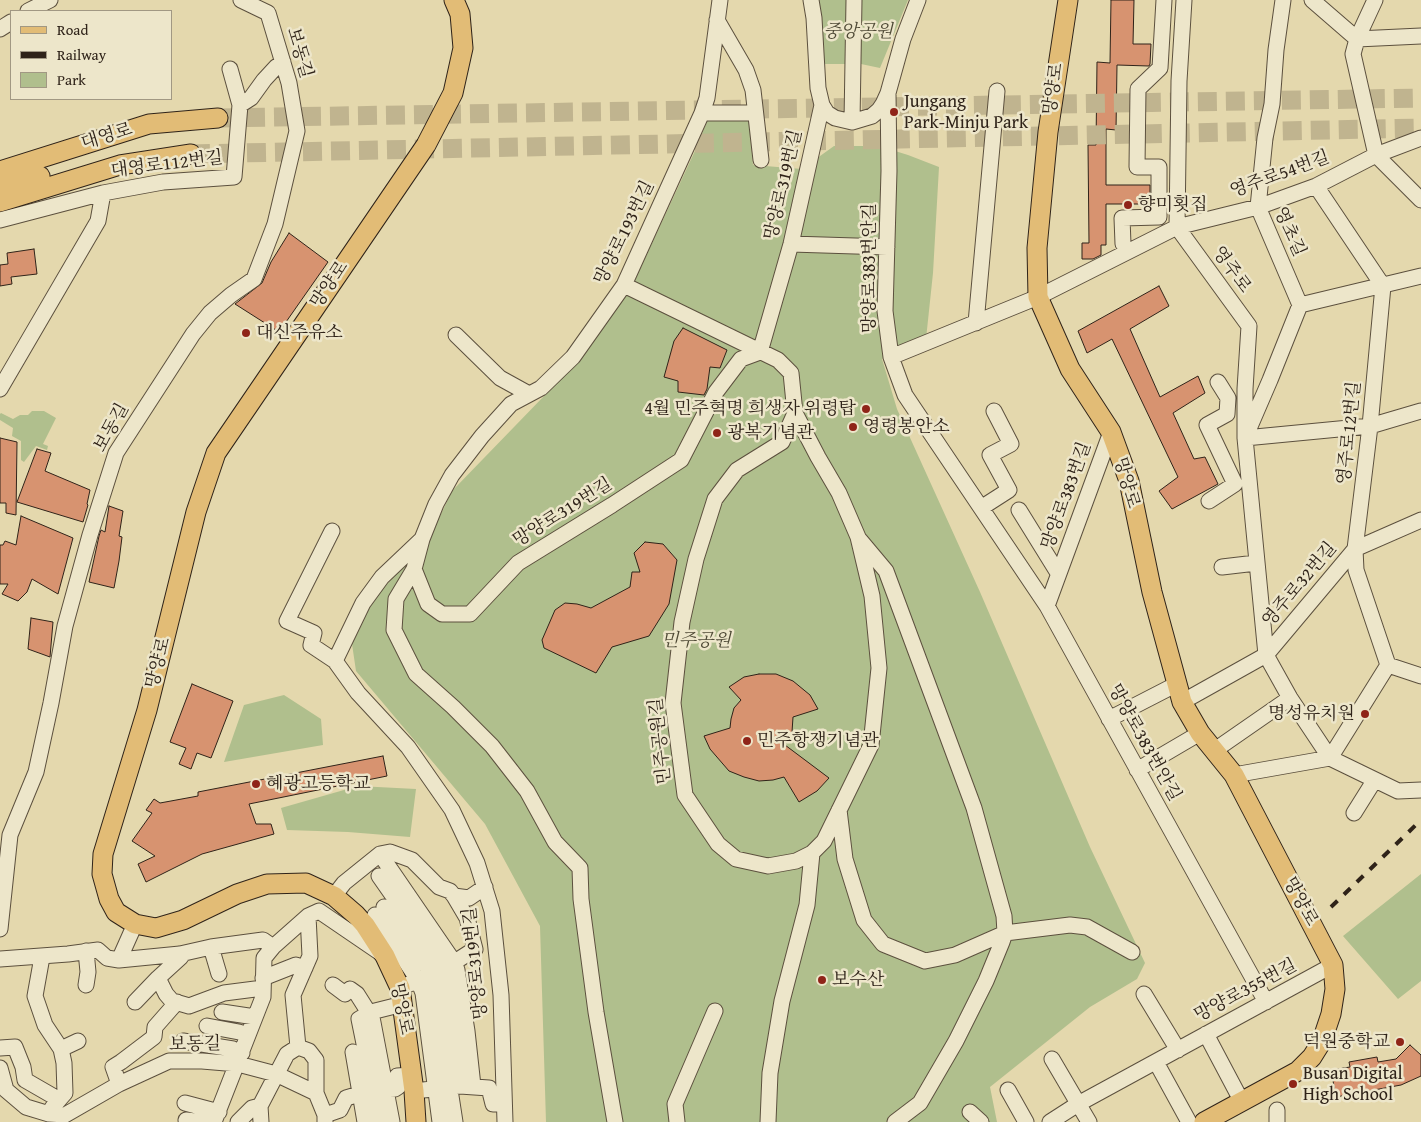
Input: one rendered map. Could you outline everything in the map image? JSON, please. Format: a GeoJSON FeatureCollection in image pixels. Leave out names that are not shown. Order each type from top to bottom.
{"type":"FeatureCollection","features":[{"type":"Feature","properties":{"kind":"main road","name":"망양로"},"geometry":{"type":"LineString","coordinates":[[416,1122],[402,996],[385,956],[356,915],[334,896],[306,883],[267,884],[237,894],[183,920],[156,928],[135,924],[116,912],[109,899],[102,874],[102,854],[147,710],[196,512],[216,452],[430,136],[453,93],[463,48],[460,14],[454,0]]}},
{"type":"Feature","properties":{"kind":"main road","name":"망양로"},"geometry":{"type":"LineString","coordinates":[[1068,0],[1046,151],[1037,248],[1038,297],[1070,369],[1111,432],[1129,481],[1152,592],[1179,693],[1200,733],[1234,775],[1333,965],[1335,988],[1331,1014],[1322,1041],[1316,1051],[1298,1070],[1204,1122]]}},
{"type":"Feature","properties":{"kind":"main road","name":"대영로"},"geometry":{"type":"LineString","coordinates":[[0,171],[149,124],[218,118]]}},
{"type":"Feature","properties":{"kind":"main road","name":"대영로"},"geometry":{"type":"LineString","coordinates":[[0,202],[120,165],[191,154]]}},
{"type":"Feature","properties":{"kind":"main road"},"geometry":{"type":"LineString","coordinates":[[0,188],[38,176],[120,165]]}},
{"type":"Feature","properties":{"kind":"street"},"geometry":{"type":"LineString","coordinates":[[30,10],[50,0]]}},
{"type":"Feature","properties":{"kind":"street","name":"보동길"},"geometry":{"type":"LineString","coordinates":[[0,929],[10,835],[36,772],[65,626],[90,535],[116,453],[183,349],[210,313],[254,279],[275,224],[296,131],[289,83],[268,13],[241,0]]}},
{"type":"Feature","properties":{"kind":"street","name":"망양로193번길"},"geometry":{"type":"LineString","coordinates":[[422,539],[436,504],[452,475],[482,436],[511,404],[541,388],[573,357],[624,285],[702,113],[707,98],[720,0]]}},
{"type":"Feature","properties":{"kind":"street"},"geometry":{"type":"LineString","coordinates":[[811,0],[814,18],[818,88],[822,105],[827,113],[835,118],[852,122],[872,116],[879,110],[888,93],[903,39],[918,0]]}},
{"type":"Feature","properties":{"kind":"street"},"geometry":{"type":"LineString","coordinates":[[852,122],[854,0]]}},
{"type":"Feature","properties":{"kind":"street"},"geometry":{"type":"LineString","coordinates":[[1123,244],[1122,218],[1159,217],[1160,167],[1137,167],[1138,89],[1160,68],[1164,0]]}},
{"type":"Feature","properties":{"kind":"street"},"geometry":{"type":"LineString","coordinates":[[1177,227],[1179,81],[1184,0]]}},
{"type":"Feature","properties":{"kind":"street","name":"영초길"},"geometry":{"type":"LineString","coordinates":[[1283,0],[1276,50],[1272,104],[1265,138],[1258,207],[1300,304]]}},
{"type":"Feature","properties":{"kind":"street"},"geometry":{"type":"LineString","coordinates":[[1312,0],[1357,39],[1421,36]]}},
{"type":"Feature","properties":{"kind":"street"},"geometry":{"type":"LineString","coordinates":[[1375,0],[1357,39],[1353,54],[1376,155],[1421,200]]}},
{"type":"Feature","properties":{"kind":"street"},"geometry":{"type":"LineString","coordinates":[[717,20],[746,70],[753,90],[761,160]]}},
{"type":"Feature","properties":{"kind":"street"},"geometry":{"type":"LineString","coordinates":[[240,105],[251,98],[264,80],[283,62]]}},
{"type":"Feature","properties":{"kind":"street","name":"대영로112번길"},"geometry":{"type":"LineString","coordinates":[[0,220],[103,193],[163,182],[234,177],[240,105],[230,69]]}},
{"type":"Feature","properties":{"kind":"street"},"geometry":{"type":"LineString","coordinates":[[976,323],[997,91]]}},
{"type":"Feature","properties":{"kind":"street","name":"망양로383번안길"},"geometry":{"type":"LineString","coordinates":[[888,93],[885,311],[891,357],[905,395],[1047,606],[1266,1002]]}},
{"type":"Feature","properties":{"kind":"street","name":"망양로319번길"},"geometry":{"type":"LineString","coordinates":[[414,569],[428,604],[442,614],[470,614],[518,563],[681,460],[716,392],[741,359],[760,352],[791,244],[822,105]]}},
{"type":"Feature","properties":{"kind":"street"},"geometry":{"type":"LineString","coordinates":[[702,113],[756,113]]}},
{"type":"Feature","properties":{"kind":"street","name":"영주로54번길"},"geometry":{"type":"LineString","coordinates":[[1038,297],[1177,227],[1258,207],[1316,186],[1376,155],[1421,138]]}},
{"type":"Feature","properties":{"kind":"street"},"geometry":{"type":"LineString","coordinates":[[1316,186],[1383,286]]}},
{"type":"Feature","properties":{"kind":"street"},"geometry":{"type":"LineString","coordinates":[[0,388],[98,221],[103,193]]}},
{"type":"Feature","properties":{"kind":"street","name":"영주로"},"geometry":{"type":"LineString","coordinates":[[1177,227],[1250,326],[1245,389],[1245,438],[1266,655],[1290,698],[1330,758],[1398,791],[1421,790]]}},
{"type":"Feature","properties":{"kind":"street"},"geometry":{"type":"LineString","coordinates":[[791,244],[887,247]]}},
{"type":"Feature","properties":{"kind":"street"},"geometry":{"type":"LineString","coordinates":[[1421,276],[1300,304],[1245,438],[1370,426],[1421,411]]}},
{"type":"Feature","properties":{"kind":"street"},"geometry":{"type":"LineString","coordinates":[[624,285],[760,352]]}},
{"type":"Feature","properties":{"kind":"street","name":"영주로12번길"},"geometry":{"type":"LineString","coordinates":[[1383,286],[1370,426],[1355,549],[1356,570],[1388,665]]}},
{"type":"Feature","properties":{"kind":"street"},"geometry":{"type":"LineString","coordinates":[[891,357],[1038,297]]}},
{"type":"Feature","properties":{"kind":"street"},"geometry":{"type":"LineString","coordinates":[[456,335],[500,378],[530,394]]}},
{"type":"Feature","properties":{"kind":"street","name":"민주공원길"},"geometry":{"type":"LineString","coordinates":[[760,352],[778,360],[791,372],[795,412],[818,458],[839,493],[858,537],[872,596],[878,668],[871,745],[824,841],[812,853],[796,861],[768,866],[736,859],[718,844],[686,795],[673,703],[682,622],[696,559],[715,499],[737,470],[782,442],[795,412]]}},
{"type":"Feature","properties":{"kind":"street"},"geometry":{"type":"LineString","coordinates":[[1209,501],[1235,484],[1207,426],[1227,414],[1228,398],[1218,382]]}},
{"type":"Feature","properties":{"kind":"street"},"geometry":{"type":"LineString","coordinates":[[1228,398],[1245,389]]}},
{"type":"Feature","properties":{"kind":"street"},"geometry":{"type":"LineString","coordinates":[[981,508],[1009,490],[990,456],[1011,444],[994,411]]}},
{"type":"Feature","properties":{"kind":"street","name":"망양로383번길"},"geometry":{"type":"LineString","coordinates":[[1047,606],[1111,432]]}},
{"type":"Feature","properties":{"kind":"street","name":"망양로383번길"},"geometry":{"type":"LineString","coordinates":[[1018,510],[1058,574]]}},
{"type":"Feature","properties":{"kind":"street","name":"영주로32번길"},"geometry":{"type":"LineString","coordinates":[[1266,655],[1355,549],[1421,520]]}},
{"type":"Feature","properties":{"kind":"street"},"geometry":{"type":"LineString","coordinates":[[332,530],[287,621],[314,633],[311,645],[335,661],[363,603],[382,577],[422,539]]}},
{"type":"Feature","properties":{"kind":"street"},"geometry":{"type":"LineString","coordinates":[[858,537],[886,571],[974,808],[1004,916],[1002,942],[986,981],[928,1091],[920,1102],[895,1122]]}},
{"type":"Feature","properties":{"kind":"street"},"geometry":{"type":"LineString","coordinates":[[422,539],[414,569],[396,599],[394,630],[416,674],[492,746],[527,791],[555,842],[580,868],[581,898],[596,1012],[615,1122]]}},
{"type":"Feature","properties":{"kind":"street"},"geometry":{"type":"LineString","coordinates":[[1222,567],[1256,564]]}},
{"type":"Feature","properties":{"kind":"street"},"geometry":{"type":"LineString","coordinates":[[1109,719],[1179,693],[1266,655]]}},
{"type":"Feature","properties":{"kind":"street","name":"망양로319번길"},"geometry":{"type":"LineString","coordinates":[[335,661],[358,693],[408,747],[452,810],[477,863],[492,911],[501,995],[505,1122]]}},
{"type":"Feature","properties":{"kind":"street"},"geometry":{"type":"LineString","coordinates":[[1234,775],[1330,758],[1388,665],[1421,676]]}},
{"type":"Feature","properties":{"kind":"street"},"geometry":{"type":"LineString","coordinates":[[1215,750],[1290,698]]}},
{"type":"Feature","properties":{"kind":"street"},"geometry":{"type":"LineString","coordinates":[[1137,770],[1200,733]]}},
{"type":"Feature","properties":{"kind":"street"},"geometry":{"type":"LineString","coordinates":[[1354,813],[1374,781]]}},
{"type":"Feature","properties":{"kind":"street"},"geometry":{"type":"LineString","coordinates":[[839,810],[845,859],[864,920],[883,944],[925,961],[955,955],[1004,933],[1070,925],[1087,927],[1132,952]]}},
{"type":"Feature","properties":{"kind":"street"},"geometry":{"type":"LineString","coordinates":[[334,896],[344,883],[380,854],[390,852],[412,860],[439,887],[450,891],[454,896],[467,918],[475,949],[437,971],[402,996],[359,1019],[379,1120]]}},
{"type":"Feature","properties":{"kind":"street"},"geometry":{"type":"LineString","coordinates":[[768,1122],[770,1073],[782,1001],[806,906],[812,853]]}},
{"type":"Feature","properties":{"kind":"street"},"geometry":{"type":"LineString","coordinates":[[380,854],[408,894],[437,971],[454,1087],[450,1121]]}},
{"type":"Feature","properties":{"kind":"street"},"geometry":{"type":"LineString","coordinates":[[379,876],[437,971]]}},
{"type":"Feature","properties":{"kind":"street"},"geometry":{"type":"LineString","coordinates":[[454,896],[469,898],[484,887]]}},
{"type":"Feature","properties":{"kind":"street"},"geometry":{"type":"LineString","coordinates":[[185,1103],[217,1117],[263,998],[264,958],[272,947],[308,916],[319,911],[385,956]]}},
{"type":"Feature","properties":{"kind":"street"},"geometry":{"type":"LineString","coordinates":[[380,911],[437,971]]}},
{"type":"Feature","properties":{"kind":"street"},"geometry":{"type":"LineString","coordinates":[[298,1047],[294,995],[310,956],[308,916]]}},
{"type":"Feature","properties":{"kind":"street"},"geometry":{"type":"LineString","coordinates":[[119,960],[135,924]]}},
{"type":"Feature","properties":{"kind":"street"},"geometry":{"type":"LineString","coordinates":[[0,959],[98,950],[107,958],[119,960],[180,954],[211,947],[262,940],[272,947]]}},
{"type":"Feature","properties":{"kind":"street"},"geometry":{"type":"LineString","coordinates":[[211,947],[219,974]]}},
{"type":"Feature","properties":{"kind":"street"},"geometry":{"type":"LineString","coordinates":[[86,951],[88,972],[86,985]]}},
{"type":"Feature","properties":{"kind":"street"},"geometry":{"type":"LineString","coordinates":[[135,1002],[181,957],[180,954]]}},
{"type":"Feature","properties":{"kind":"street"},"geometry":{"type":"LineString","coordinates":[[42,956],[35,996],[45,1025],[61,1050],[64,1062],[65,1093],[52,1108],[56,1118]]}},
{"type":"Feature","properties":{"kind":"street"},"geometry":{"type":"LineString","coordinates":[[158,978],[172,1001],[189,1006],[224,993],[263,983],[296,965],[305,968]]}},
{"type":"Feature","properties":{"kind":"street","name":"망양로355번길"},"geometry":{"type":"LineString","coordinates":[[1050,1122],[1078,1104],[1333,965]]}},
{"type":"Feature","properties":{"kind":"street"},"geometry":{"type":"LineString","coordinates":[[437,971],[423,992],[447,1033],[454,1087]]}},
{"type":"Feature","properties":{"kind":"street"},"geometry":{"type":"LineString","coordinates":[[333,985],[345,994],[350,989],[357,994],[370,1012],[382,1066],[373,1091]]}},
{"type":"Feature","properties":{"kind":"street"},"geometry":{"type":"LineString","coordinates":[[1144,994],[1178,1050]]}},
{"type":"Feature","properties":{"kind":"street"},"geometry":{"type":"LineString","coordinates":[[119,1084],[113,1067],[154,1037],[155,1027],[178,1002]]}},
{"type":"Feature","properties":{"kind":"street"},"geometry":{"type":"LineString","coordinates":[[677,1122],[675,1104],[715,1011]]}},
{"type":"Feature","properties":{"kind":"street"},"geometry":{"type":"LineString","coordinates":[[222,1012],[255,1017]]}},
{"type":"Feature","properties":{"kind":"street"},"geometry":{"type":"LineString","coordinates":[[207,1026],[248,1035]]}},
{"type":"Feature","properties":{"kind":"street"},"geometry":{"type":"LineString","coordinates":[[1206,1034],[1242,1102]]}},
{"type":"Feature","properties":{"kind":"street"},"geometry":{"type":"LineString","coordinates":[[61,1050],[78,1041]]}},
{"type":"Feature","properties":{"kind":"street"},"geometry":{"type":"LineString","coordinates":[[183,1042],[233,1049],[240,1058]]}},
{"type":"Feature","properties":{"kind":"street"},"geometry":{"type":"LineString","coordinates":[[0,1048],[15,1047],[23,1067],[25,1080],[58,1099]]}},
{"type":"Feature","properties":{"kind":"street"},"geometry":{"type":"LineString","coordinates":[[261,1122],[260,1106],[288,1054],[298,1047]]}},
{"type":"Feature","properties":{"kind":"street"},"geometry":{"type":"LineString","coordinates":[[298,1047],[309,1052],[316,1060],[316,1094],[322,1120]]}},
{"type":"Feature","properties":{"kind":"street"},"geometry":{"type":"LineString","coordinates":[[353,1052],[373,1091],[379,1120]]}},
{"type":"Feature","properties":{"kind":"street","name":"보동길"},"geometry":{"type":"LineString","coordinates":[[56,1118],[119,1084],[169,1061],[240,1058],[316,1094]]}},
{"type":"Feature","properties":{"kind":"street"},"geometry":{"type":"LineString","coordinates":[[1052,1058],[1089,1122]]}},
{"type":"Feature","properties":{"kind":"street"},"geometry":{"type":"LineString","coordinates":[[1156,1062],[1190,1122]]}},
{"type":"Feature","properties":{"kind":"street"},"geometry":{"type":"LineString","coordinates":[[0,1068],[3,1091],[26,1107],[56,1118]]}},
{"type":"Feature","properties":{"kind":"street"},"geometry":{"type":"LineString","coordinates":[[310,1122],[322,1120],[340,1110],[346,1098],[373,1091],[395,1089],[398,1087],[397,1076],[412,1083],[489,1088],[493,1104],[504,1104]]}},
{"type":"Feature","properties":{"kind":"street"},"geometry":{"type":"LineString","coordinates":[[1008,1090],[1026,1122]]}},
{"type":"Feature","properties":{"kind":"street"},"geometry":{"type":"LineString","coordinates":[[238,1122],[252,1108],[260,1106]]}},
{"type":"Feature","properties":{"kind":"street"},"geometry":{"type":"LineString","coordinates":[[186,1120],[204,1122]]}},
{"type":"Feature","properties":{"kind":"green space","name":"중앙공원"},"geometry":{"type":"Polygon","coordinates":[[[815,0],[908,0],[880,68],[861,64],[823,64],[815,0]]]}},
{"type":"Feature","properties":{"kind":"green space","name":"민주공원"},"geometry":{"type":"Polygon","coordinates":[[[708,119],[750,120],[753,165],[802,169],[834,146],[879,146],[939,167],[933,273],[926,339],[882,359],[897,409],[980,592],[1090,847],[1145,963],[1137,979],[1090,1007],[990,1087],[997,1122],[546,1122],[540,926],[485,824],[356,671],[352,644],[375,597],[429,539],[452,491],[577,362],[633,284],[708,119]]]}},
{"type":"Feature","properties":{"kind":"green space"},"geometry":{"type":"Polygon","coordinates":[[[32,411],[44,411],[56,418],[43,444],[48,446],[47,450],[36,446],[24,462],[21,460],[21,441],[12,436],[13,428],[0,420],[0,414],[13,419],[20,415],[28,415],[32,411]]]}},
{"type":"Feature","properties":{"kind":"green space"},"geometry":{"type":"Polygon","coordinates":[[[284,695],[321,719],[323,745],[224,762],[244,705],[284,695]]]}},
{"type":"Feature","properties":{"kind":"green space"},"geometry":{"type":"Polygon","coordinates":[[[358,786],[416,789],[410,837],[287,830],[281,808],[358,786]]]}},
{"type":"Feature","properties":{"kind":"green space"},"geometry":{"type":"Polygon","coordinates":[[[1421,874],[1421,981],[1398,999],[1343,936],[1421,874]]]}},
{"type":"Feature","properties":{"kind":"building"},"geometry":{"type":"Polygon","coordinates":[[[1111,0],[1134,0],[1133,44],[1151,44],[1149,66],[1117,65],[1116,130],[1106,129],[1106,185],[1150,185],[1150,204],[1106,204],[1106,245],[1101,245],[1101,255],[1093,259],[1082,259],[1082,243],[1089,243],[1088,145],[1096,145],[1097,62],[1110,63],[1111,0]]]}},
{"type":"Feature","properties":{"kind":"building"},"geometry":{"type":"Polygon","coordinates":[[[289,233],[328,262],[279,332],[235,304],[262,283],[271,262],[289,233]]]}},
{"type":"Feature","properties":{"kind":"building"},"geometry":{"type":"Polygon","coordinates":[[[34,249],[37,274],[11,277],[12,284],[0,286],[0,265],[8,264],[7,253],[34,249]]]}},
{"type":"Feature","properties":{"kind":"building"},"geometry":{"type":"Polygon","coordinates":[[[1159,286],[1169,306],[1130,329],[1160,397],[1198,376],[1205,393],[1173,413],[1194,459],[1205,457],[1218,484],[1172,509],[1159,491],[1178,477],[1112,339],[1087,353],[1078,331],[1159,286]]]}},
{"type":"Feature","properties":{"kind":"building"},"geometry":{"type":"Polygon","coordinates":[[[683,328],[727,350],[720,368],[710,367],[707,389],[704,395],[678,392],[678,381],[664,377],[674,341],[683,328]]]}},
{"type":"Feature","properties":{"kind":"building"},"geometry":{"type":"Polygon","coordinates":[[[0,438],[17,442],[16,515],[6,513],[6,503],[0,503],[0,438]]]}},
{"type":"Feature","properties":{"kind":"building"},"geometry":{"type":"Polygon","coordinates":[[[37,449],[51,453],[45,471],[90,490],[83,522],[17,502],[37,449]]]}},
{"type":"Feature","properties":{"kind":"building"},"geometry":{"type":"Polygon","coordinates":[[[109,506],[123,511],[119,536],[122,537],[114,588],[89,582],[99,536],[101,530],[105,532],[109,506]]]}},
{"type":"Feature","properties":{"kind":"building"},"geometry":{"type":"Polygon","coordinates":[[[21,516],[73,538],[58,594],[32,579],[27,592],[18,601],[2,594],[8,584],[0,584],[0,545],[3,545],[5,541],[16,545],[21,516]]]}},
{"type":"Feature","properties":{"kind":"building"},"geometry":{"type":"Polygon","coordinates":[[[645,542],[663,544],[677,560],[669,604],[649,636],[612,647],[596,673],[544,648],[542,640],[555,610],[565,603],[591,608],[630,587],[632,572],[640,572],[634,553],[645,542]]]}},
{"type":"Feature","properties":{"kind":"building"},"geometry":{"type":"Polygon","coordinates":[[[31,618],[53,622],[50,657],[28,649],[31,618]]]}},
{"type":"Feature","properties":{"kind":"building","name":"민주항쟁기념관"},"geometry":{"type":"Polygon","coordinates":[[[759,674],[776,674],[793,681],[810,695],[818,709],[793,717],[792,732],[785,745],[829,778],[817,791],[799,802],[784,777],[759,781],[729,771],[710,749],[704,736],[730,728],[734,708],[741,700],[729,687],[744,677],[759,674]]]}},
{"type":"Feature","properties":{"kind":"building"},"geometry":{"type":"Polygon","coordinates":[[[192,684],[233,701],[211,758],[197,753],[191,769],[179,764],[186,748],[170,742],[192,684]]]}},
{"type":"Feature","properties":{"kind":"building"},"geometry":{"type":"Polygon","coordinates":[[[383,756],[387,776],[249,804],[256,824],[271,824],[274,834],[202,854],[146,882],[138,864],[155,856],[132,841],[152,813],[146,810],[154,799],[160,803],[198,796],[198,792],[383,756]]]}},
{"type":"Feature","properties":{"kind":"building"},"geometry":{"type":"Polygon","coordinates":[[[1410,1045],[1421,1055],[1421,1076],[1401,1085],[1336,1097],[1331,1070],[1350,1067],[1349,1062],[1377,1057],[1378,1062],[1396,1059],[1410,1045]]]}},
{"type":"Feature","properties":{"kind":"tunnel"},"geometry":{"type":"LineString","coordinates":[[218,118],[1421,98]]}},
{"type":"Feature","properties":{"kind":"tunnel"},"geometry":{"type":"LineString","coordinates":[[191,154],[1421,128]]}},
{"type":"Feature","properties":{"kind":"railway"},"geometry":{"type":"LineString","coordinates":[[1331,907],[1421,820]]}},
{"type":"Feature","properties":{"kind":"place","name":"Jungang Park-Minju Park"},"geometry":{"type":"Point","coordinates":[894,112]}},
{"type":"Feature","properties":{"kind":"place","name":"향미횟집"},"geometry":{"type":"Point","coordinates":[1128,205]}},
{"type":"Feature","properties":{"kind":"place","name":"대신주유소"},"geometry":{"type":"Point","coordinates":[246,333]}},
{"type":"Feature","properties":{"kind":"place","name":"4월 민주혁명 희생자 위령탑"},"geometry":{"type":"Point","coordinates":[866,409]}},
{"type":"Feature","properties":{"kind":"place","name":"영령봉안소"},"geometry":{"type":"Point","coordinates":[853,427]}},
{"type":"Feature","properties":{"kind":"place","name":"광복기념관"},"geometry":{"type":"Point","coordinates":[717,433]}},
{"type":"Feature","properties":{"kind":"place","name":"명성유치원"},"geometry":{"type":"Point","coordinates":[1365,714]}},
{"type":"Feature","properties":{"kind":"place","name":"민주항쟁기념관"},"geometry":{"type":"Point","coordinates":[747,741]}},
{"type":"Feature","properties":{"kind":"place","name":"혜광고등학교"},"geometry":{"type":"Point","coordinates":[256,784]}},
{"type":"Feature","properties":{"kind":"place","name":"보수산"},"geometry":{"type":"Point","coordinates":[822,980]}},
{"type":"Feature","properties":{"kind":"place","name":"덕원중학교"},"geometry":{"type":"Point","coordinates":[1400,1042]}},
{"type":"Feature","properties":{"kind":"place","name":"Busan Digital High School"},"geometry":{"type":"Point","coordinates":[1293,1084]}}]}
